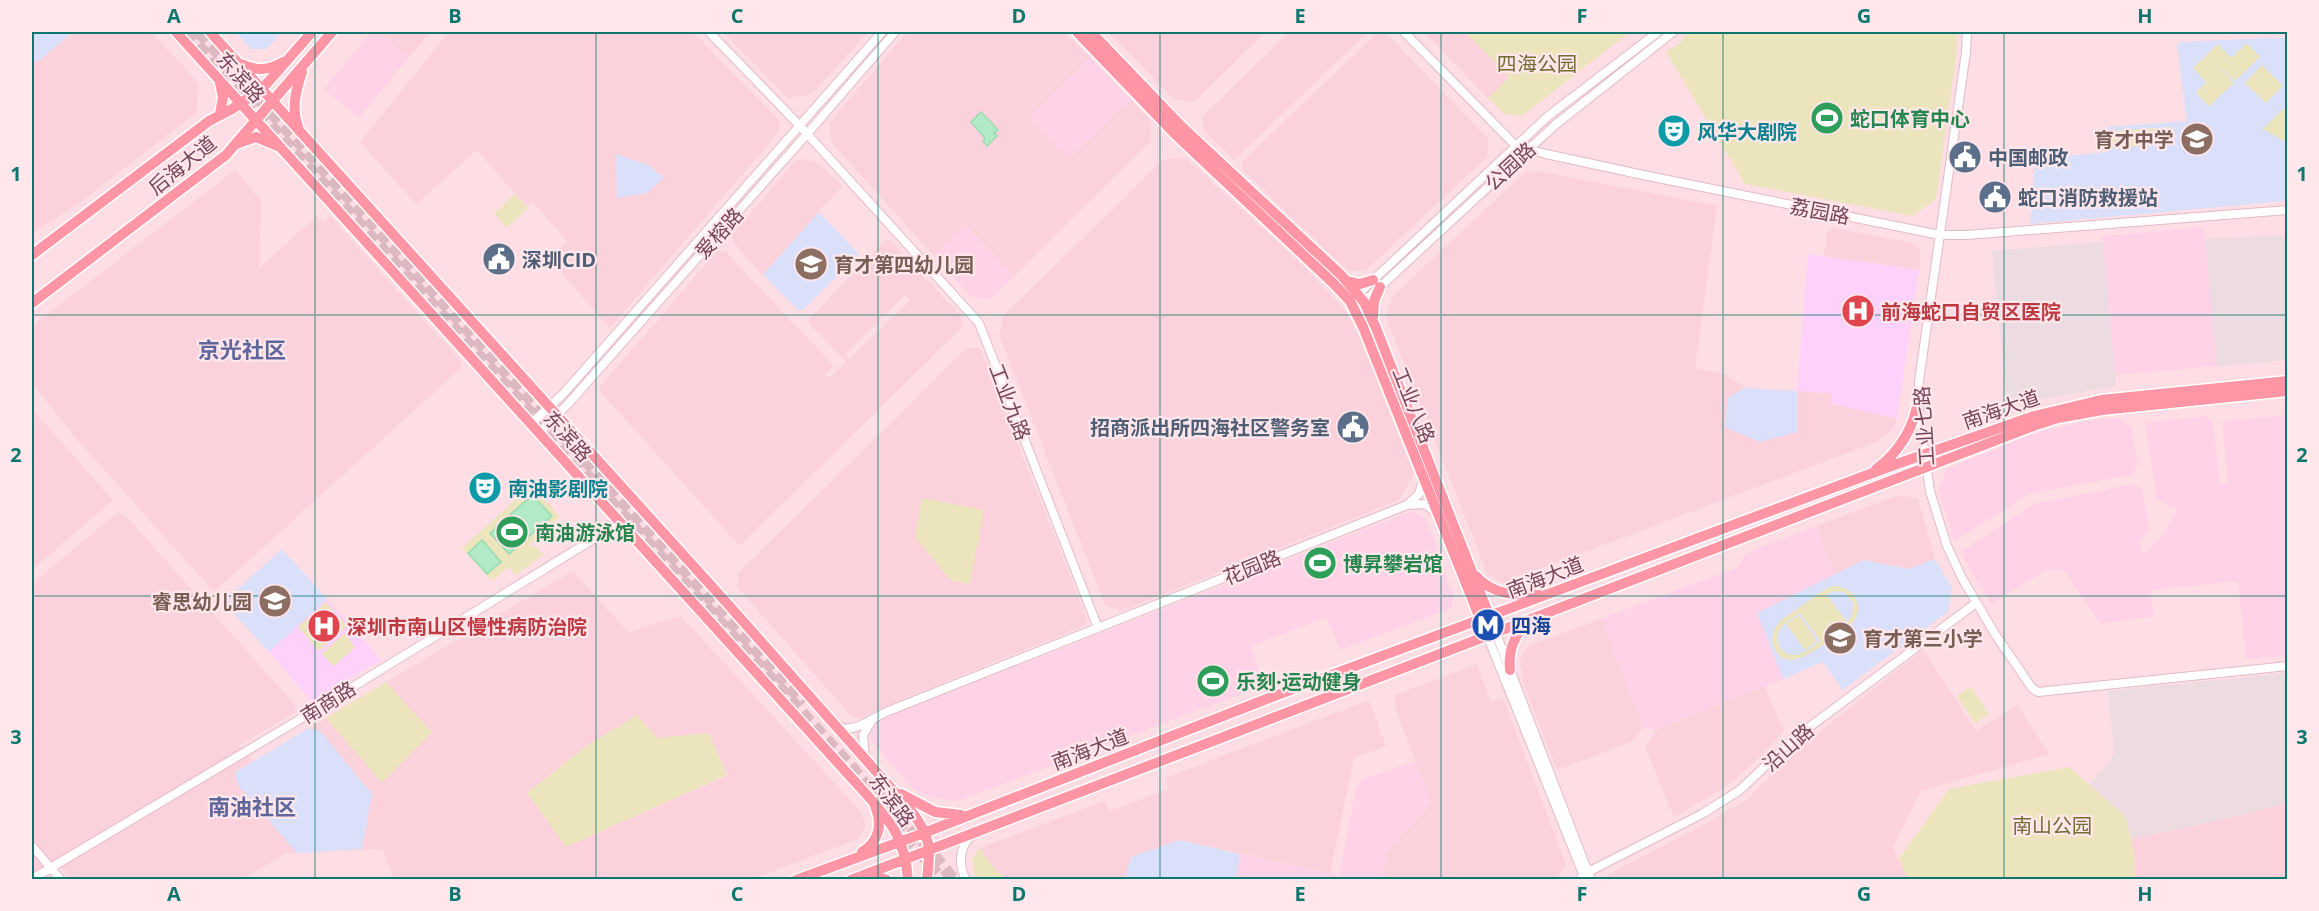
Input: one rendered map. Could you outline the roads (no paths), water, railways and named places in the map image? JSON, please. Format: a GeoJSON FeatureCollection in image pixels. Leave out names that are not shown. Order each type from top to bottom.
{"type":"FeatureCollection","features":[{"type":"Feature","properties":{"kind":"main road","name":"东滨路"},"geometry":{"type":"LineString","coordinates":[[176,32],[867,795],[892,824],[901,841],[908,879]]}},
{"type":"Feature","properties":{"kind":"main road","name":"东滨路"},"geometry":{"type":"LineString","coordinates":[[210,32],[838,727],[911,811],[924,833],[929,850],[927,879]]}},
{"type":"Feature","properties":{"kind":"main road","name":"后海大道"},"geometry":{"type":"LineString","coordinates":[[32,255],[220,114],[262,89],[312,32]]}},
{"type":"Feature","properties":{"kind":"main road","name":"后海大道"},"geometry":{"type":"LineString","coordinates":[[32,303],[211,168],[236,144],[332,32]]}},
{"type":"Feature","properties":{"kind":"main road","name":"工业八路"},"geometry":{"type":"LineString","coordinates":[[1077,32],[1175,134],[1357,302],[1373,320],[1472,571],[1485,618]]}},
{"type":"Feature","properties":{"kind":"main road","name":"工业八路"},"geometry":{"type":"LineString","coordinates":[[1091,32],[1182,127],[1346,280],[1357,302],[1439,515],[1491,633]]}},
{"type":"Feature","properties":{"kind":"main road"},"geometry":{"type":"LineString","coordinates":[[239,63],[263,70],[273,68],[288,58]]}},
{"type":"Feature","properties":{"kind":"main road"},"geometry":{"type":"LineString","coordinates":[[300,133],[294,117],[294,103],[303,66]]}},
{"type":"Feature","properties":{"kind":"main road"},"geometry":{"type":"LineString","coordinates":[[217,77],[223,97],[220,114]]}},
{"type":"Feature","properties":{"kind":"main road"},"geometry":{"type":"LineString","coordinates":[[236,144],[256,137],[282,148]]}},
{"type":"Feature","properties":{"kind":"main road"},"geometry":{"type":"LineString","coordinates":[[1346,280],[1360,284],[1377,284],[1373,320]]}},
{"type":"Feature","properties":{"kind":"main road","name":"南海大道"},"geometry":{"type":"LineString","coordinates":[[796,879],[924,833],[1264,700],[1865,476],[2034,416],[2079,404],[2143,395],[2288,381]]}},
{"type":"Feature","properties":{"kind":"main road","name":"南海大道"},"geometry":{"type":"LineString","coordinates":[[851,879],[2036,425],[2079,414],[2288,391]]}},
{"type":"Feature","properties":{"kind":"main road"},"geometry":{"type":"LineString","coordinates":[[1865,476],[1881,465],[1904,440],[1915,415],[1918,399]]}},
{"type":"Feature","properties":{"kind":"main road"},"geometry":{"type":"LineString","coordinates":[[1472,571],[1485,585],[1502,593],[1549,594]]}},
{"type":"Feature","properties":{"kind":"main road"},"geometry":{"type":"LineString","coordinates":[[1510,670],[1511,650],[1515,637],[1533,617]]}},
{"type":"Feature","properties":{"kind":"main road"},"geometry":{"type":"LineString","coordinates":[[890,787],[935,812],[958,816],[976,812]]}},
{"type":"Feature","properties":{"kind":"main road"},"geometry":{"type":"LineString","coordinates":[[849,860],[871,845],[878,833],[879,819],[867,795]]}},
{"type":"Feature","properties":{"kind":"main road"},"geometry":{"type":"LineString","coordinates":[[862,875],[877,875],[887,879]]}},
{"type":"Feature","properties":{"kind":"street","name":"工业九路"},"geometry":{"type":"LineString","coordinates":[[708,32],[800,126],[979,323],[1098,628]]}},
{"type":"Feature","properties":{"kind":"street","name":"爱榕路"},"geometry":{"type":"LineString","coordinates":[[536,428],[549,407],[882,32]]}},
{"type":"Feature","properties":{"kind":"street","name":"爱榕路"},"geometry":{"type":"LineString","coordinates":[[536,428],[557,416],[895,32]]}},
{"type":"Feature","properties":{"kind":"street","name":"荔园路"},"geometry":{"type":"LineString","coordinates":[[1404,32],[1516,146],[1940,235],[1966,235],[2288,210]]}},
{"type":"Feature","properties":{"kind":"street","name":"公园路"},"geometry":{"type":"LineString","coordinates":[[1377,284],[1516,146],[1563,104],[1658,32]]}},
{"type":"Feature","properties":{"kind":"street","name":"公园路"},"geometry":{"type":"LineString","coordinates":[[1357,302],[1569,113],[1673,32]]}},
{"type":"Feature","properties":{"kind":"street","name":"工业七路"},"geometry":{"type":"LineString","coordinates":[[1967,32],[1918,399],[1932,501],[1954,563],[2032,688],[2043,693],[2288,666]]}},
{"type":"Feature","properties":{"kind":"street"},"geometry":{"type":"LineString","coordinates":[[1407,505],[1419,494],[1424,478]]}},
{"type":"Feature","properties":{"kind":"street"},"geometry":{"type":"LineString","coordinates":[[1407,505],[1425,504],[1439,515]]}},
{"type":"Feature","properties":{"kind":"street","name":"花园路"},"geometry":{"type":"LineString","coordinates":[[1098,628],[1407,505]]}},
{"type":"Feature","properties":{"kind":"street","name":"南商路"},"geometry":{"type":"LineString","coordinates":[[32,879],[312,712],[621,522]]}},
{"type":"Feature","properties":{"kind":"street","name":"沿山路"},"geometry":{"type":"LineString","coordinates":[[1585,877],[1702,814],[1740,790],[1796,736],[1977,603]]}},
{"type":"Feature","properties":{"kind":"street"},"geometry":{"type":"LineString","coordinates":[[838,727],[852,728],[1098,628]]}},
{"type":"Feature","properties":{"kind":"street","name":"工业八路"},"geometry":{"type":"LineString","coordinates":[[1491,633],[1585,877]]}},
{"type":"Feature","properties":{"kind":"street","name":"工业八路"},"geometry":{"type":"LineString","coordinates":[[1491,633],[1510,670],[1585,877]]}},
{"type":"Feature","properties":{"kind":"street"},"geometry":{"type":"LineString","coordinates":[[865,758],[863,735],[875,718]]}},
{"type":"Feature","properties":{"kind":"street"},"geometry":{"type":"LineString","coordinates":[[966,879],[961,856],[966,841],[975,832]]}},
{"type":"Feature","properties":{"kind":"street"},"geometry":{"type":"LineString","coordinates":[[32,846],[61,879]]}},
{"type":"Feature","properties":{"kind":"tunnel"},"geometry":{"type":"LineString","coordinates":[[186,32],[854,770],[942,880]]}},
{"type":"Feature","properties":{"kind":"tunnel"},"geometry":{"type":"LineString","coordinates":[[199,32],[804,703]]}},
{"type":"Feature","properties":{"kind":"tunnel"},"geometry":{"type":"LineString","coordinates":[[877,785],[954,880]]}},
{"type":"Feature","properties":{"kind":"place","name":"蛇口体育中心"},"geometry":{"type":"Point","coordinates":[1827,118]}},
{"type":"Feature","properties":{"kind":"place","name":"风华大剧院"},"geometry":{"type":"Point","coordinates":[1674,131]}},
{"type":"Feature","properties":{"kind":"place","name":"育才中学"},"geometry":{"type":"Point","coordinates":[2197,139]}},
{"type":"Feature","properties":{"kind":"place","name":"中国邮政"},"geometry":{"type":"Point","coordinates":[1965,157]}},
{"type":"Feature","properties":{"kind":"place","name":"蛇口消防救援站"},"geometry":{"type":"Point","coordinates":[1995,197]}},
{"type":"Feature","properties":{"kind":"place","name":"深圳CID"},"geometry":{"type":"Point","coordinates":[499,259]}},
{"type":"Feature","properties":{"kind":"place","name":"育才第四幼儿园"},"geometry":{"type":"Point","coordinates":[811,264]}},
{"type":"Feature","properties":{"kind":"place","name":"前海蛇口自贸区医院"},"geometry":{"type":"Point","coordinates":[1858,311]}},
{"type":"Feature","properties":{"kind":"place","name":"招商派出所四海社区警务室"},"geometry":{"type":"Point","coordinates":[1353,427]}},
{"type":"Feature","properties":{"kind":"place","name":"南油影剧院"},"geometry":{"type":"Point","coordinates":[485,488]}},
{"type":"Feature","properties":{"kind":"place","name":"南油游泳馆"},"geometry":{"type":"Point","coordinates":[512,532]}},
{"type":"Feature","properties":{"kind":"place","name":"博昇攀岩馆"},"geometry":{"type":"Point","coordinates":[1320,563]}},
{"type":"Feature","properties":{"kind":"place","name":"睿思幼儿园"},"geometry":{"type":"Point","coordinates":[275,601]}},
{"type":"Feature","properties":{"kind":"place","name":"四海"},"geometry":{"type":"Point","coordinates":[1488,625]}},
{"type":"Feature","properties":{"kind":"place","name":"深圳市南山区慢性病防治院"},"geometry":{"type":"Point","coordinates":[324,626]}},
{"type":"Feature","properties":{"kind":"place","name":"育才第三小学"},"geometry":{"type":"Point","coordinates":[1840,638]}},
{"type":"Feature","properties":{"kind":"place","name":"乐刻·运动健身"},"geometry":{"type":"Point","coordinates":[1213,681]}},
{"type":"Feature","properties":{"kind":"district","name":"京光社区"},"geometry":{"type":"Point","coordinates":[242,349]}},
{"type":"Feature","properties":{"kind":"district","name":"南油社区"},"geometry":{"type":"Point","coordinates":[252,806]}},
{"type":"Feature","properties":{"kind":"park label","name":"四海公园"},"geometry":{"type":"Point","coordinates":[1537,63]}},
{"type":"Feature","properties":{"kind":"park label","name":"南山公园"},"geometry":{"type":"Point","coordinates":[2052,825]}}]}
